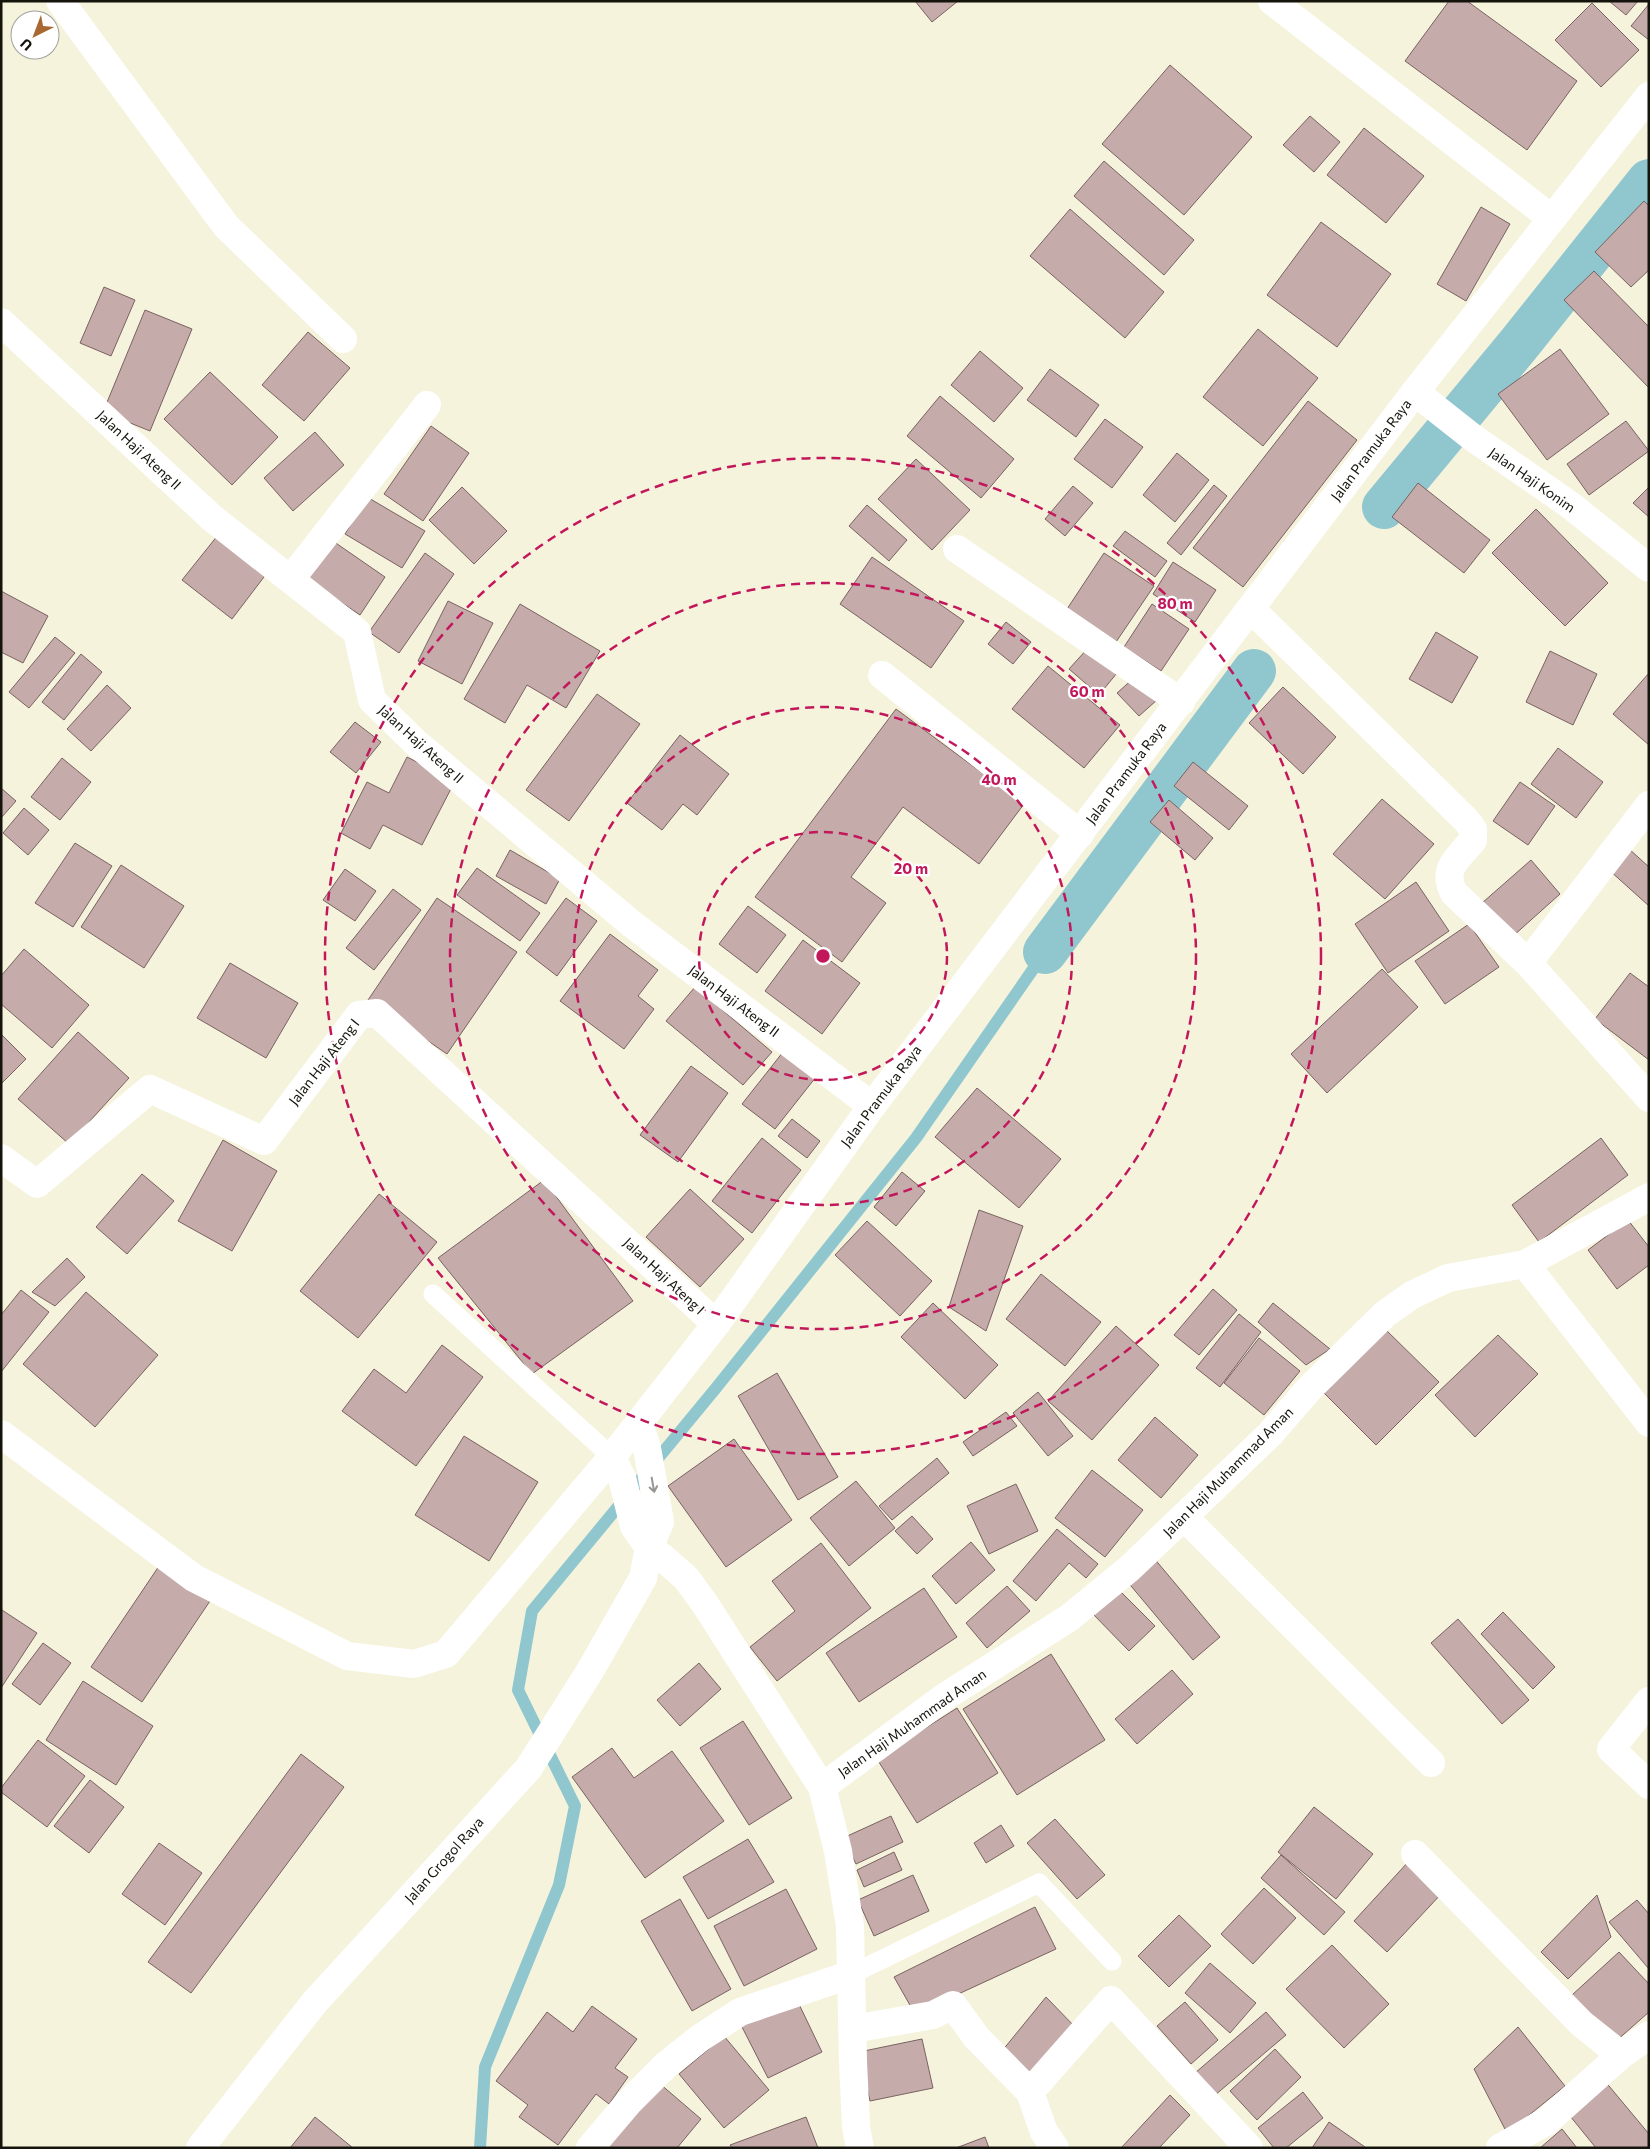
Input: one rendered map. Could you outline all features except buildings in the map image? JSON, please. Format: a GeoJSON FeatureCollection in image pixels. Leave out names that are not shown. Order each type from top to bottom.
{"type":"FeatureCollection","features":[{"type":"Feature","properties":{"kind":"street"},"geometry":{"type":"LineString","coordinates":[[60,1],[226,226],[343,338]]}},
{"type":"Feature","properties":{"kind":"street"},"geometry":{"type":"LineString","coordinates":[[1272,1],[1551,218]]}},
{"type":"Feature","properties":{"kind":"street","name":"Jalan Pramuka Raya"},"geometry":{"type":"LineString","coordinates":[[1,1434],[194,1578],[347,1656],[414,1664],[446,1654],[617,1468],[639,1422],[716,1324],[872,1106],[1251,609],[1421,396],[1551,218],[1649,96]]}},
{"type":"Feature","properties":{"kind":"street","name":"Jalan Haji Ateng II"},"geometry":{"type":"LineString","coordinates":[[1,322],[212,518],[357,632],[372,700],[416,743],[633,924],[872,1106]]}},
{"type":"Feature","properties":{"kind":"street","name":"Jalan Haji Konim"},"geometry":{"type":"LineString","coordinates":[[1421,396],[1472,437],[1570,505],[1649,568]]}},
{"type":"Feature","properties":{"kind":"street"},"geometry":{"type":"LineString","coordinates":[[292,579],[427,405]]}},
{"type":"Feature","properties":{"kind":"street"},"geometry":{"type":"LineString","coordinates":[[957,549],[1181,702]]}},
{"type":"Feature","properties":{"kind":"street"},"geometry":{"type":"LineString","coordinates":[[1251,609],[1466,820],[1473,829],[1473,840],[1449,870],[1448,881],[1454,893],[1528,963],[1649,1098]]}},
{"type":"Feature","properties":{"kind":"street"},"geometry":{"type":"LineString","coordinates":[[882,675],[1080,834]]}},
{"type":"Feature","properties":{"kind":"street"},"geometry":{"type":"LineString","coordinates":[[1528,963],[1649,805]]}},
{"type":"Feature","properties":{"kind":"street","name":"Jalan Haji Ateng I"},"geometry":{"type":"LineString","coordinates":[[1,1158],[37,1184],[150,1089],[264,1140],[359,1015],[377,1013],[716,1324]]}},
{"type":"Feature","properties":{"kind":"street","name":"Jalan Haji Muhammad Aman"},"geometry":{"type":"LineString","coordinates":[[822,1787],[946,1696],[1068,1618],[1130,1568],[1270,1434],[1330,1368],[1385,1314],[1412,1294],[1448,1278],[1525,1264],[1649,1197]]}},
{"type":"Feature","properties":{"kind":"street"},"geometry":{"type":"LineString","coordinates":[[1525,1264],[1649,1423]]}},
{"type":"Feature","properties":{"kind":"street"},"geometry":{"type":"LineString","coordinates":[[639,1422],[647,1448],[647,1524]]}},
{"type":"Feature","properties":{"kind":"street"},"geometry":{"type":"LineString","coordinates":[[617,1468],[647,1524]]}},
{"type":"Feature","properties":{"kind":"street"},"geometry":{"type":"LineString","coordinates":[[1184,1517],[1431,1763]]}},
{"type":"Feature","properties":{"kind":"street","name":"Jalan Grogol Raya"},"geometry":{"type":"LineString","coordinates":[[200,2148],[314,2003],[528,1769],[565,1711],[643,1578],[649,1548],[647,1524]]}},
{"type":"Feature","properties":{"kind":"street"},"geometry":{"type":"LineString","coordinates":[[649,1548],[686,1578],[705,1604],[822,1787],[845,1892],[850,1926],[856,2127],[860,2148]]}},
{"type":"Feature","properties":{"kind":"street"},"geometry":{"type":"LineString","coordinates":[[1649,1701],[1611,1749],[1649,1785]]}},
{"type":"Feature","properties":{"kind":"street"},"geometry":{"type":"LineString","coordinates":[[1415,1854],[1582,2024],[1621,2055]]}},
{"type":"Feature","properties":{"kind":"street"},"geometry":{"type":"LineString","coordinates":[[590,2148],[630,2101],[666,2065],[700,2038],[740,2012],[852,1974]]}},
{"type":"Feature","properties":{"kind":"street"},"geometry":{"type":"LineString","coordinates":[[1030,2092],[1111,2000],[1249,2148]]}},
{"type":"Feature","properties":{"kind":"street"},"geometry":{"type":"LineString","coordinates":[[853,2028],[933,2015],[952,2005],[976,2037],[1030,2092],[1044,2132],[1055,2148]]}},
{"type":"Feature","properties":{"kind":"street"},"geometry":{"type":"LineString","coordinates":[[1500,2148],[1547,2122],[1621,2055],[1649,2035]]}},
{"type":"Feature","properties":{"kind":"lane"},"geometry":{"type":"LineString","coordinates":[[433,1294],[617,1468]]}},
{"type":"Feature","properties":{"kind":"lane"},"geometry":{"type":"LineString","coordinates":[[852,1974],[1039,1884],[1112,1962]]}},
{"type":"Feature","properties":{"kind":"waterway"},"geometry":{"type":"LineString","coordinates":[[1384,507],[1519,344],[1649,181]]}},
{"type":"Feature","properties":{"kind":"waterway"},"geometry":{"type":"LineString","coordinates":[[1045,952],[1254,671]]}},
{"type":"Feature","properties":{"kind":"waterway"},"geometry":{"type":"LineString","coordinates":[[480,2148],[485,2067],[559,1885],[575,1806],[518,1690],[532,1611],[716,1388],[916,1138],[1045,952]]}}]}
